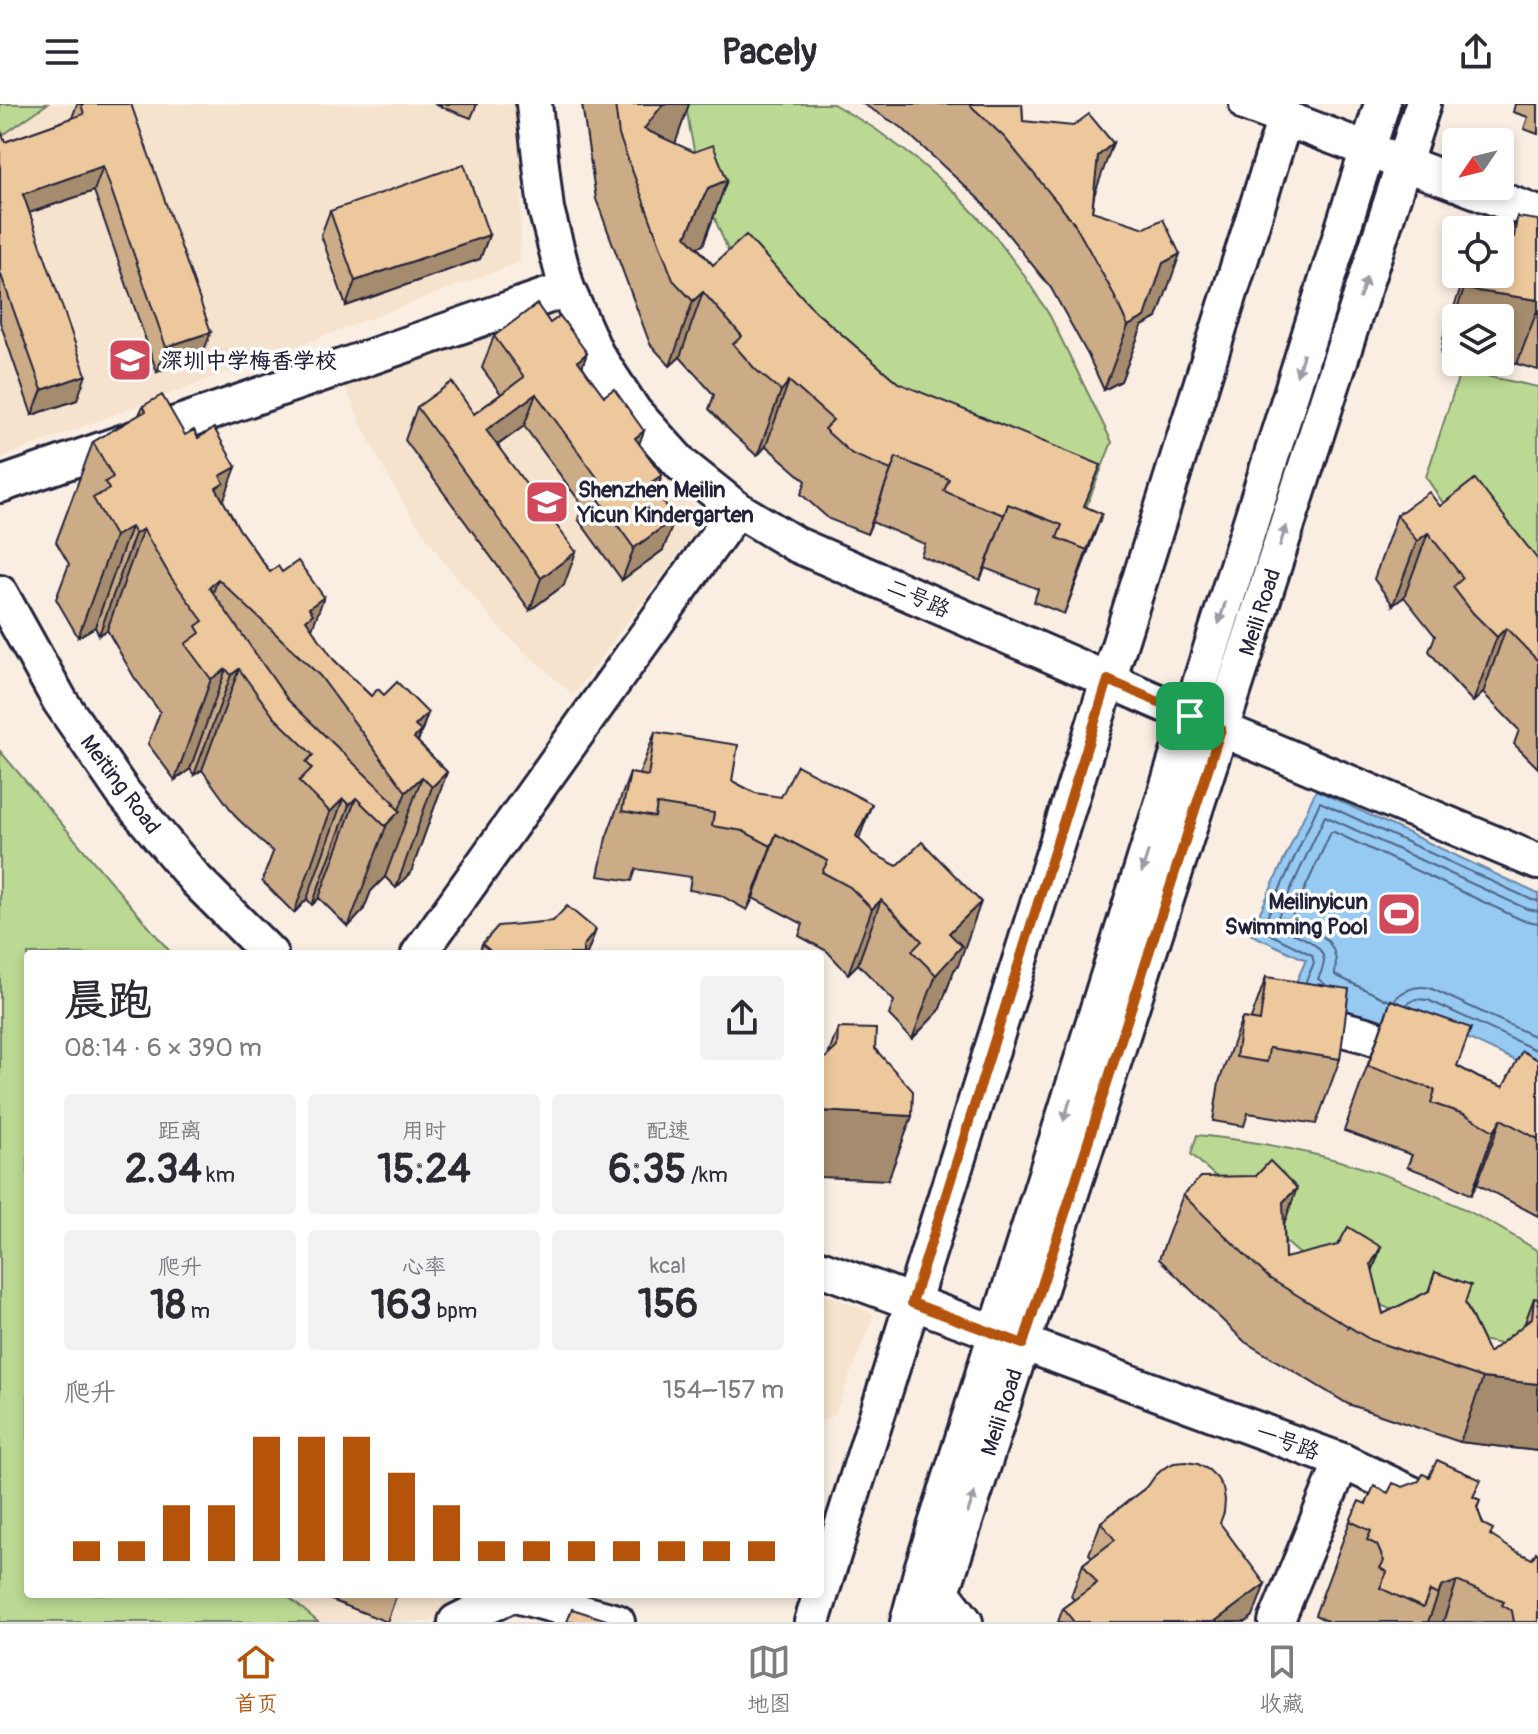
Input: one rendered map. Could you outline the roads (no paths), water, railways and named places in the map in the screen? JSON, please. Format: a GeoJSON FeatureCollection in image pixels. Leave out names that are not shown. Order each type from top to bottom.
{"type":"FeatureCollection","features":[{"type":"Feature","properties":{"kind":"street","name":"二号路"},"geometry":{"type":"LineString","coordinates":[[534,104],[546,209],[567,289],[596,354],[634,412],[682,465],[737,509],[795,544],[1538,862]]}},
{"type":"Feature","properties":{"kind":"street"},"geometry":{"type":"LineString","coordinates":[[1247,104],[1442,178]]}},
{"type":"Feature","properties":{"kind":"street","name":"Meili Road"},"geometry":{"type":"LineString","coordinates":[[1206,722],[1382,104]]}},
{"type":"Feature","properties":{"kind":"street","name":"Meili Road"},"geometry":{"type":"LineString","coordinates":[[908,1622],[936,1590],[1009,1339],[1206,722],[1423,104]]}},
{"type":"Feature","properties":{"kind":"street"},"geometry":{"type":"LineString","coordinates":[[824,1584],[1285,118]]}},
{"type":"Feature","properties":{"kind":"street"},"geometry":{"type":"LineString","coordinates":[[1501,200],[1538,214]]}},
{"type":"Feature","properties":{"kind":"street"},"geometry":{"type":"LineString","coordinates":[[0,485],[567,289]]}},
{"type":"Feature","properties":{"kind":"street"},"geometry":{"type":"LineString","coordinates":[[422,950],[737,509]]}},
{"type":"Feature","properties":{"kind":"street","name":"Meiting Road"},"geometry":{"type":"LineString","coordinates":[[0,593],[60,701],[124,794],[196,880],[266,950]]}},
{"type":"Feature","properties":{"kind":"street"},"geometry":{"type":"LineString","coordinates":[[1270,1012],[1366,1035],[1446,1064]]}},
{"type":"Feature","properties":{"kind":"street"},"geometry":{"type":"LineString","coordinates":[[824,1270],[1009,1339]]}},
{"type":"Feature","properties":{"kind":"street","name":"一号路"},"geometry":{"type":"LineString","coordinates":[[1009,1339],[1342,1461],[1440,1507],[1465,1523]]}},
{"type":"Feature","properties":{"kind":"street"},"geometry":{"type":"LineString","coordinates":[[1276,1622],[1342,1461]]}},
{"type":"Feature","properties":{"kind":"street"},"geometry":{"type":"LineString","coordinates":[[936,1590],[965,1622]]}},
{"type":"Feature","properties":{"kind":"street"},"geometry":{"type":"LineString","coordinates":[[456,1622],[504,1598]]}},
{"type":"Feature","properties":{"kind":"street"},"geometry":{"type":"LineString","coordinates":[[527,1598],[617,1622]]}},
{"type":"Feature","properties":{"kind":"street"},"geometry":{"type":"LineString","coordinates":[[812,1622],[820,1598]]}},
{"type":"Feature","properties":{"kind":"water","name":"Meilinyicun Swimming Pool"},"geometry":{"type":"Polygon","coordinates":[[[1316,790],[1538,894],[1538,1071],[1420,1016],[1408,1042],[1293,989],[1306,960],[1250,934],[1316,790]]]}},
{"type":"Feature","properties":{"kind":"place","name":"深圳中学梅香学校"},"geometry":{"type":"Point","coordinates":[130,360]}},
{"type":"Feature","properties":{"kind":"place","name":"Shenzhen Meilin Yicun Kindergarten"},"geometry":{"type":"Point","coordinates":[547,502]}},
{"type":"Feature","properties":{"kind":"place","name":"Meilinyicun Swimming Pool"},"geometry":{"type":"Point","coordinates":[1399,914]}}]}
